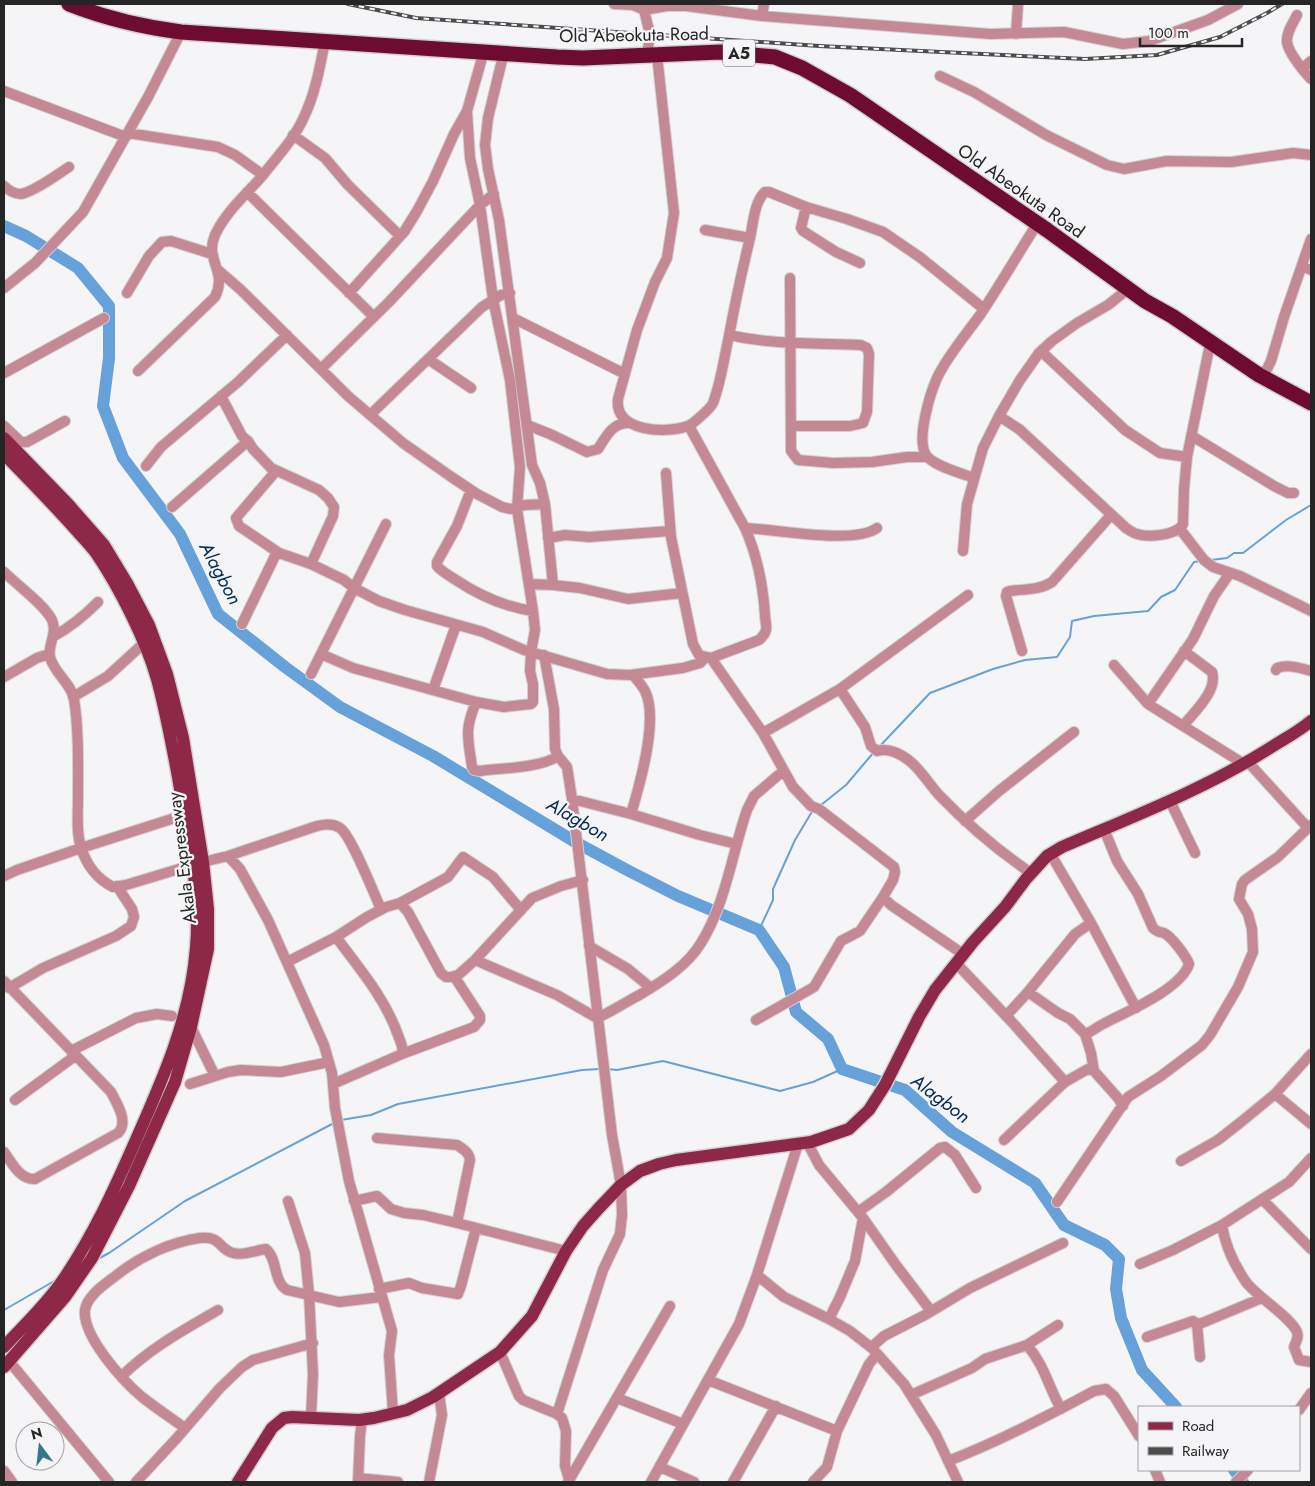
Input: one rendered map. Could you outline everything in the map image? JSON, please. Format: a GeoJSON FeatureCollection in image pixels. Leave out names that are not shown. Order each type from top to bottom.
{"type":"FeatureCollection","features":[{"type":"Feature","properties":{"kind":"highway","name":"Old Abeokuta Road"},"geometry":{"type":"LineString","coordinates":[[69,4],[122,21],[181,32],[583,58],[720,52],[750,53],[774,57],[802,68],[850,95],[1145,301],[1172,316],[1259,376],[1309,399]]}},
{"type":"Feature","properties":{"kind":"main road","name":"Akala Expressway"},"geometry":{"type":"LineString","coordinates":[[4,438],[64,508],[95,552],[118,589],[144,644],[156,677],[171,740],[184,815],[208,909],[208,949],[191,1027],[175,1082],[129,1186],[92,1258],[77,1270],[61,1289],[6,1364]]}},
{"type":"Feature","properties":{"kind":"main road","name":"Akala Expressway"},"geometry":{"type":"LineString","coordinates":[[4,454],[104,545],[128,583],[149,625],[167,674],[183,738],[197,864],[196,948],[185,1016],[164,1078],[86,1245],[77,1270],[4,1347]]}},
{"type":"Feature","properties":{"kind":"main road"},"geometry":{"type":"LineString","coordinates":[[238,1482],[272,1428],[284,1418],[362,1419],[407,1410],[439,1393],[500,1352],[532,1316],[566,1251],[583,1226],[621,1185],[640,1171],[676,1160],[802,1143],[849,1129],[869,1110],[885,1086],[931,997],[1031,873],[1050,853],[1189,793],[1246,763],[1311,721]]}},
{"type":"Feature","properties":{"kind":"street"},"geometry":{"type":"LineString","coordinates":[[614,4],[633,5],[644,10],[667,6],[686,6],[762,16],[990,34],[1064,32],[1122,44],[1149,41],[1208,20],[1238,4]]}},
{"type":"Feature","properties":{"kind":"street"},"geometry":{"type":"LineString","coordinates":[[762,16],[764,4]]}},
{"type":"Feature","properties":{"kind":"street"},"geometry":{"type":"LineString","coordinates":[[1016,34],[1018,4]]}},
{"type":"Feature","properties":{"kind":"street"},"geometry":{"type":"LineString","coordinates":[[630,424],[623,418],[618,405],[637,330],[646,303],[668,258],[674,213],[650,34],[644,10]]}},
{"type":"Feature","properties":{"kind":"street"},"geometry":{"type":"LineString","coordinates":[[1297,15],[1288,34],[1287,41],[1293,55],[1311,79]]}},
{"type":"Feature","properties":{"kind":"street"},"geometry":{"type":"LineString","coordinates":[[4,288],[35,264],[83,212],[127,135],[181,32]]}},
{"type":"Feature","properties":{"kind":"street"},"geometry":{"type":"LineString","coordinates":[[138,371],[215,297],[220,284],[218,270],[212,254],[212,242],[228,214],[263,175],[303,119],[317,79],[325,41]]}},
{"type":"Feature","properties":{"kind":"street"},"geometry":{"type":"LineString","coordinates":[[349,293],[400,236],[417,212],[467,111],[484,51]]}},
{"type":"Feature","properties":{"kind":"street"},"geometry":{"type":"LineString","coordinates":[[504,52],[488,118],[486,133],[488,169],[500,220],[526,425],[532,465],[540,483],[545,504],[554,585]]}},
{"type":"Feature","properties":{"kind":"street"},"geometry":{"type":"LineString","coordinates":[[1302,69],[1311,61]]}},
{"type":"Feature","properties":{"kind":"street"},"geometry":{"type":"LineString","coordinates":[[940,76],[974,92],[1046,135],[1107,165],[1124,169],[1167,161],[1231,162],[1293,154],[1311,155]]}},
{"type":"Feature","properties":{"kind":"street"},"geometry":{"type":"LineString","coordinates":[[4,91],[127,135],[218,147],[235,155],[263,175]]}},
{"type":"Feature","properties":{"kind":"street"},"geometry":{"type":"LineString","coordinates":[[321,654],[353,668],[476,702],[504,707],[532,704],[533,684],[530,671],[535,630],[517,508],[520,468],[510,380],[493,299],[480,205],[470,158],[467,111]]}},
{"type":"Feature","properties":{"kind":"street"},"geometry":{"type":"LineString","coordinates":[[293,135],[325,158],[348,185],[400,236]]}},
{"type":"Feature","properties":{"kind":"street"},"geometry":{"type":"LineString","coordinates":[[4,186],[11,191],[22,194],[42,185],[69,167]]}},
{"type":"Feature","properties":{"kind":"street"},"geometry":{"type":"LineString","coordinates":[[247,192],[374,317]]}},
{"type":"Feature","properties":{"kind":"street"},"geometry":{"type":"LineString","coordinates":[[526,425],[587,452],[598,449],[608,433],[618,424],[664,429],[689,426],[712,404],[723,365],[759,200],[765,192],[883,232],[921,258],[984,309]]}},
{"type":"Feature","properties":{"kind":"street"},"geometry":{"type":"LineString","coordinates":[[321,369],[374,317],[480,205],[494,194]]}},
{"type":"Feature","properties":{"kind":"street"},"geometry":{"type":"LineString","coordinates":[[806,207],[801,223],[803,231],[836,252],[860,262]]}},
{"type":"Feature","properties":{"kind":"street"},"geometry":{"type":"LineString","coordinates":[[927,457],[922,441],[922,429],[937,378],[984,309],[1037,224]]}},
{"type":"Feature","properties":{"kind":"street"},"geometry":{"type":"LineString","coordinates":[[705,230],[750,238]]}},
{"type":"Feature","properties":{"kind":"street"},"geometry":{"type":"LineString","coordinates":[[1259,376],[1267,369],[1271,361],[1284,317],[1307,268],[1311,239]]}},
{"type":"Feature","properties":{"kind":"street"},"geometry":{"type":"LineString","coordinates":[[127,293],[150,256],[162,242],[171,241],[212,254]]}},
{"type":"Feature","properties":{"kind":"street"},"geometry":{"type":"LineString","coordinates":[[218,270],[370,415],[403,443],[472,490],[502,507],[511,509],[525,505],[545,504]]}},
{"type":"Feature","properties":{"kind":"street"},"geometry":{"type":"LineString","coordinates":[[790,278],[791,451],[798,460],[801,462],[872,462],[907,457],[927,457],[941,465],[974,478]]}},
{"type":"Feature","properties":{"kind":"street"},"geometry":{"type":"LineString","coordinates":[[963,551],[967,504],[983,448],[1020,380],[1041,351],[1128,289]]}},
{"type":"Feature","properties":{"kind":"street"},"geometry":{"type":"LineString","coordinates":[[370,415],[482,307],[493,299],[510,293]]}},
{"type":"Feature","properties":{"kind":"street"},"geometry":{"type":"LineString","coordinates":[[4,373],[104,318]]}},
{"type":"Feature","properties":{"kind":"street"},"geometry":{"type":"LineString","coordinates":[[513,318],[625,374]]}},
{"type":"Feature","properties":{"kind":"street"},"geometry":{"type":"LineString","coordinates":[[729,334],[754,340],[790,344],[797,342],[861,345],[867,348],[870,354],[867,412],[863,423],[850,426],[791,426]]}},
{"type":"Feature","properties":{"kind":"street"},"geometry":{"type":"LineString","coordinates":[[146,466],[161,447],[238,382],[287,335]]}},
{"type":"Feature","properties":{"kind":"street"},"geometry":{"type":"LineString","coordinates":[[999,416],[1019,429],[1126,528],[1137,534],[1169,533],[1180,529],[1183,524],[1187,457],[1210,344]]}},
{"type":"Feature","properties":{"kind":"street"},"geometry":{"type":"LineString","coordinates":[[1041,351],[1125,430],[1160,453],[1187,457]]}},
{"type":"Feature","properties":{"kind":"street"},"geometry":{"type":"LineString","coordinates":[[428,359],[471,388]]}},
{"type":"Feature","properties":{"kind":"street"},"geometry":{"type":"LineString","coordinates":[[221,396],[242,436],[271,468],[319,490],[334,507],[333,516],[310,564]]}},
{"type":"Feature","properties":{"kind":"street"},"geometry":{"type":"LineString","coordinates":[[4,426],[21,442],[27,442],[65,421]]}},
{"type":"Feature","properties":{"kind":"street"},"geometry":{"type":"LineString","coordinates":[[276,470],[236,518],[239,526],[278,553],[310,564],[344,580],[354,588],[405,610],[483,632],[531,652],[607,674],[633,675],[683,668],[700,663],[709,657],[759,640],[766,631],[764,604],[752,544],[689,426]]}},
{"type":"Feature","properties":{"kind":"street"},"geometry":{"type":"LineString","coordinates":[[1192,436],[1274,486],[1288,493],[1294,493]]}},
{"type":"Feature","properties":{"kind":"street"},"geometry":{"type":"LineString","coordinates":[[172,507],[248,441]]}},
{"type":"Feature","properties":{"kind":"street"},"geometry":{"type":"LineString","coordinates":[[520,468],[532,465]]}},
{"type":"Feature","properties":{"kind":"street"},"geometry":{"type":"LineString","coordinates":[[666,473],[670,531],[693,644],[699,655],[709,657],[763,733],[793,787],[811,806],[819,809],[894,867],[895,872],[893,880],[883,897],[860,931],[841,941],[814,988],[756,1020]]}},
{"type":"Feature","properties":{"kind":"street"},"geometry":{"type":"LineString","coordinates":[[472,490],[457,526],[437,562],[437,566],[469,589],[489,600],[533,611]]}},
{"type":"Feature","properties":{"kind":"street"},"geometry":{"type":"LineString","coordinates":[[1022,652],[1006,596],[1007,592],[1046,586],[1058,576],[1111,515]]}},
{"type":"Feature","properties":{"kind":"street"},"geometry":{"type":"LineString","coordinates":[[311,674],[386,524]]}},
{"type":"Feature","properties":{"kind":"street"},"geometry":{"type":"LineString","coordinates":[[745,528],[848,535],[864,534],[877,528]]}},
{"type":"Feature","properties":{"kind":"street"},"geometry":{"type":"LineString","coordinates":[[1180,529],[1204,560],[1213,567],[1240,576],[1311,611]]}},
{"type":"Feature","properties":{"kind":"street"},"geometry":{"type":"LineString","coordinates":[[548,538],[670,531]]}},
{"type":"Feature","properties":{"kind":"street"},"geometry":{"type":"LineString","coordinates":[[242,624],[278,553]]}},
{"type":"Feature","properties":{"kind":"street"},"geometry":{"type":"LineString","coordinates":[[4,572],[47,612],[54,625],[54,636],[49,654],[54,666],[69,686],[73,697],[78,762],[78,826],[81,848],[87,861],[99,878],[113,887],[126,885],[228,856],[326,824],[342,829],[353,847],[381,909]]}},
{"type":"Feature","properties":{"kind":"street"},"geometry":{"type":"LineString","coordinates":[[1148,704],[1193,639],[1214,596],[1230,573]]}},
{"type":"Feature","properties":{"kind":"street"},"geometry":{"type":"LineString","coordinates":[[529,584],[580,588],[628,600],[682,593]]}},
{"type":"Feature","properties":{"kind":"street"},"geometry":{"type":"LineString","coordinates":[[763,733],[840,690],[968,595]]}},
{"type":"Feature","properties":{"kind":"street"},"geometry":{"type":"LineString","coordinates":[[54,636],[82,618],[98,602]]}},
{"type":"Feature","properties":{"kind":"street"},"geometry":{"type":"LineString","coordinates":[[432,690],[456,625]]}},
{"type":"Feature","properties":{"kind":"street"},"geometry":{"type":"LineString","coordinates":[[73,697],[108,676],[144,644]]}},
{"type":"Feature","properties":{"kind":"street"},"geometry":{"type":"LineString","coordinates":[[1183,726],[1205,699],[1212,685],[1213,676],[1212,672],[1184,651]]}},
{"type":"Feature","properties":{"kind":"street"},"geometry":{"type":"LineString","coordinates":[[4,678],[36,658],[49,654]]}},
{"type":"Feature","properties":{"kind":"street"},"geometry":{"type":"LineString","coordinates":[[544,655],[554,709],[555,750],[568,767],[583,880],[597,1018],[612,1135],[621,1185],[622,1215],[620,1234],[603,1270],[557,1414]]}},
{"type":"Feature","properties":{"kind":"street"},"geometry":{"type":"LineString","coordinates":[[1057,1202],[1128,1097],[1169,1070],[1202,1045],[1210,1036],[1238,987],[1252,952],[1252,929],[1248,914],[1239,899],[1242,884],[1252,874],[1278,857],[1310,827],[1246,763],[1148,704],[1114,665]]}},
{"type":"Feature","properties":{"kind":"street"},"geometry":{"type":"LineString","coordinates":[[1276,670],[1283,666],[1292,666],[1311,671]]}},
{"type":"Feature","properties":{"kind":"street"},"geometry":{"type":"LineString","coordinates":[[530,671],[547,669]]}},
{"type":"Feature","properties":{"kind":"street"},"geometry":{"type":"LineString","coordinates":[[632,814],[647,754],[649,733],[648,702],[645,691],[633,675]]}},
{"type":"Feature","properties":{"kind":"street"},"geometry":{"type":"LineString","coordinates":[[840,690],[865,727],[871,746],[877,751],[888,750],[902,756],[913,764],[938,794],[965,821],[1004,855],[1031,873]]}},
{"type":"Feature","properties":{"kind":"street"},"geometry":{"type":"LineString","coordinates":[[476,702],[468,720],[467,731],[474,770],[480,771],[540,764],[551,761],[558,756]]}},
{"type":"Feature","properties":{"kind":"street"},"geometry":{"type":"LineString","coordinates":[[965,821],[999,791],[1074,732]]}},
{"type":"Feature","properties":{"kind":"street"},"geometry":{"type":"LineString","coordinates":[[597,1018],[613,1011],[651,988],[684,964],[701,944],[714,919],[732,864],[746,810],[754,796],[783,771]]}},
{"type":"Feature","properties":{"kind":"street"},"geometry":{"type":"LineString","coordinates":[[572,799],[736,844]]}},
{"type":"Feature","properties":{"kind":"street"},"geometry":{"type":"LineString","coordinates":[[1170,800],[1195,853]]}},
{"type":"Feature","properties":{"kind":"street"},"geometry":{"type":"LineString","coordinates":[[4,876],[81,848],[184,815]]}},
{"type":"Feature","properties":{"kind":"street"},"geometry":{"type":"LineString","coordinates":[[1085,1034],[1136,1008],[1160,993],[1186,973],[1189,964],[1186,955],[1165,934],[1153,928],[1138,894],[1117,861],[1104,829]]}},
{"type":"Feature","properties":{"kind":"street"},"geometry":{"type":"LineString","coordinates":[[1050,853],[1091,923],[1136,1008]]}},
{"type":"Feature","properties":{"kind":"street"},"geometry":{"type":"LineString","coordinates":[[228,856],[240,869],[268,920],[324,1045],[329,1062],[335,1108],[354,1202],[392,1337],[389,1355],[393,1413]]}},
{"type":"Feature","properties":{"kind":"street"},"geometry":{"type":"LineString","coordinates":[[287,962],[336,937],[381,909],[400,903],[448,877],[463,857],[493,877],[520,909]]}},
{"type":"Feature","properties":{"kind":"street"},"geometry":{"type":"LineString","coordinates":[[400,903],[408,912],[441,973],[446,977],[454,976],[475,960],[532,898],[583,880]]}},
{"type":"Feature","properties":{"kind":"street"},"geometry":{"type":"LineString","coordinates":[[4,1152],[24,1177],[34,1179],[121,1131],[122,1117],[111,1092],[6,985],[116,936],[131,926],[134,917],[132,909],[117,886]]}},
{"type":"Feature","properties":{"kind":"street"},"geometry":{"type":"LineString","coordinates":[[883,897],[960,959],[1006,1016],[1065,1082]]}},
{"type":"Feature","properties":{"kind":"street"},"geometry":{"type":"LineString","coordinates":[[1006,1016],[1075,934],[1091,923]]}},
{"type":"Feature","properties":{"kind":"street"},"geometry":{"type":"LineString","coordinates":[[336,937],[389,1012],[402,1046],[402,1054]]}},
{"type":"Feature","properties":{"kind":"street"},"geometry":{"type":"LineString","coordinates":[[590,946],[628,969],[651,988]]}},
{"type":"Feature","properties":{"kind":"street"},"geometry":{"type":"LineString","coordinates":[[475,960],[557,995],[597,1018]]}},
{"type":"Feature","properties":{"kind":"street"},"geometry":{"type":"LineString","coordinates":[[333,1084],[402,1054],[470,1030],[480,1020],[478,1012],[454,976]]}},
{"type":"Feature","properties":{"kind":"street"},"geometry":{"type":"LineString","coordinates":[[1028,992],[1070,1019],[1085,1034],[1091,1052],[1094,1071]]}},
{"type":"Feature","properties":{"kind":"street"},"geometry":{"type":"LineString","coordinates":[[16,1100],[73,1054],[136,1018],[156,1014],[172,1016]]}},
{"type":"Feature","properties":{"kind":"street"},"geometry":{"type":"LineString","coordinates":[[191,1027],[215,1076]]}},
{"type":"Feature","properties":{"kind":"street"},"geometry":{"type":"LineString","coordinates":[[1181,1161],[1228,1133],[1275,1094],[1311,1054]]}},
{"type":"Feature","properties":{"kind":"street"},"geometry":{"type":"LineString","coordinates":[[190,1084],[241,1070],[281,1072],[329,1062]]}},
{"type":"Feature","properties":{"kind":"street"},"geometry":{"type":"LineString","coordinates":[[1004,1140],[1065,1082],[1088,1069],[1094,1071],[1123,1106]]}},
{"type":"Feature","properties":{"kind":"street"},"geometry":{"type":"LineString","coordinates":[[1275,1094],[1311,1124]]}},
{"type":"Feature","properties":{"kind":"street"},"geometry":{"type":"LineString","coordinates":[[377,1138],[457,1145],[465,1150],[470,1156],[470,1160],[457,1222]]}},
{"type":"Feature","properties":{"kind":"street"},"geometry":{"type":"LineString","coordinates":[[802,1143],[861,1215],[931,1311]]}},
{"type":"Feature","properties":{"kind":"street"},"geometry":{"type":"LineString","coordinates":[[651,1482],[738,1324],[757,1275],[802,1143]]}},
{"type":"Feature","properties":{"kind":"street"},"geometry":{"type":"LineString","coordinates":[[829,1319],[855,1261],[861,1215],[886,1192],[930,1154],[945,1147],[955,1155],[976,1188]]}},
{"type":"Feature","properties":{"kind":"street"},"geometry":{"type":"LineString","coordinates":[[1140,1264],[1222,1225],[1289,1182],[1311,1158]]}},
{"type":"Feature","properties":{"kind":"street"},"geometry":{"type":"LineString","coordinates":[[354,1202],[377,1196],[392,1209],[404,1213],[457,1222],[566,1251]]}},
{"type":"Feature","properties":{"kind":"street"},"geometry":{"type":"LineString","coordinates":[[1262,1199],[1311,1248]]}},
{"type":"Feature","properties":{"kind":"street"},"geometry":{"type":"LineString","coordinates":[[288,1201],[305,1253],[312,1343],[311,1418]]}},
{"type":"Feature","properties":{"kind":"street"},"geometry":{"type":"LineString","coordinates":[[1222,1225],[1227,1247],[1247,1283],[1282,1315],[1296,1331],[1297,1339],[1294,1347],[1298,1360],[1311,1362]]}},
{"type":"Feature","properties":{"kind":"street"},"geometry":{"type":"LineString","coordinates":[[185,1428],[141,1396],[102,1352],[90,1331],[85,1309],[90,1300],[101,1287],[127,1267],[152,1252],[179,1242],[210,1238],[217,1240],[230,1252],[236,1254],[266,1249],[272,1256],[283,1288],[339,1302],[380,1293],[408,1283],[422,1288],[458,1294],[476,1228]]}},
{"type":"Feature","properties":{"kind":"street"},"geometry":{"type":"LineString","coordinates":[[813,1482],[827,1467],[837,1431],[875,1351],[876,1344],[884,1336],[970,1288],[1063,1243]]}},
{"type":"Feature","properties":{"kind":"street"},"geometry":{"type":"LineString","coordinates":[[757,1275],[784,1297],[850,1331],[875,1351],[904,1384],[911,1395],[936,1435],[958,1482]]}},
{"type":"Feature","properties":{"kind":"street"},"geometry":{"type":"LineString","coordinates":[[1197,1324],[1262,1298]]}},
{"type":"Feature","properties":{"kind":"street"},"geometry":{"type":"LineString","coordinates":[[569,1481],[670,1306]]}},
{"type":"Feature","properties":{"kind":"street"},"geometry":{"type":"LineString","coordinates":[[122,1376],[137,1361],[154,1349],[218,1310]]}},
{"type":"Feature","properties":{"kind":"street"},"geometry":{"type":"LineString","coordinates":[[1147,1337],[1188,1322],[1193,1321],[1197,1324]]}},
{"type":"Feature","properties":{"kind":"street"},"geometry":{"type":"LineString","coordinates":[[1197,1324],[1200,1357]]}},
{"type":"Feature","properties":{"kind":"street"},"geometry":{"type":"LineString","coordinates":[[911,1395],[965,1371],[985,1359],[1027,1345],[1058,1325]]}},
{"type":"Feature","properties":{"kind":"street"},"geometry":{"type":"LineString","coordinates":[[136,1482],[242,1366],[253,1360],[312,1343]]}},
{"type":"Feature","properties":{"kind":"street"},"geometry":{"type":"LineString","coordinates":[[1027,1345],[1043,1366],[1061,1409]]}},
{"type":"Feature","properties":{"kind":"street"},"geometry":{"type":"LineString","coordinates":[[500,1352],[519,1396],[537,1407],[557,1414],[565,1424],[565,1466],[569,1481]]}},
{"type":"Feature","properties":{"kind":"street"},"geometry":{"type":"LineString","coordinates":[[6,1364],[108,1482]]}},
{"type":"Feature","properties":{"kind":"street"},"geometry":{"type":"LineString","coordinates":[[708,1380],[837,1431]]}},
{"type":"Feature","properties":{"kind":"street"},"geometry":{"type":"LineString","coordinates":[[948,1461],[980,1449],[1094,1391],[1106,1388],[1114,1396],[1138,1434]]}},
{"type":"Feature","properties":{"kind":"street"},"geometry":{"type":"LineString","coordinates":[[430,1482],[442,1416],[439,1393]]}},
{"type":"Feature","properties":{"kind":"street"},"geometry":{"type":"LineString","coordinates":[[617,1398],[683,1424]]}},
{"type":"Feature","properties":{"kind":"street"},"geometry":{"type":"LineString","coordinates":[[1300,1409],[1310,1398]]}},
{"type":"Feature","properties":{"kind":"street"},"geometry":{"type":"LineString","coordinates":[[733,1482],[776,1406]]}},
{"type":"Feature","properties":{"kind":"street"},"geometry":{"type":"LineString","coordinates":[[362,1419],[358,1480],[398,1482]]}},
{"type":"Feature","properties":{"kind":"street"},"geometry":{"type":"LineString","coordinates":[[660,1467],[694,1482]]}},
{"type":"Feature","properties":{"kind":"street"},"geometry":{"type":"LineString","coordinates":[[4,1471],[12,1482]]}},
{"type":"Feature","properties":{"kind":"street"},"geometry":{"type":"LineString","coordinates":[[1236,1482],[1246,1472]]}},
{"type":"Feature","properties":{"kind":"waterway","name":"Alagbon"},"geometry":{"type":"LineString","coordinates":[[4,226],[26,236],[78,268],[109,306],[109,358],[103,406],[123,458],[180,534],[218,614],[285,667],[340,707],[433,756],[577,843],[627,870],[678,896],[759,930],[784,967],[796,1012],[828,1039],[842,1069],[905,1090],[952,1132],[1035,1183],[1064,1225],[1105,1245],[1119,1259],[1116,1289],[1121,1318],[1142,1370],[1175,1406]]}},
{"type":"Feature","properties":{"kind":"waterway"},"geometry":{"type":"LineString","coordinates":[[1211,560],[1227,558],[1234,553],[1243,553],[1286,520],[1311,505]]}},
{"type":"Feature","properties":{"kind":"waterway"},"geometry":{"type":"LineString","coordinates":[[880,746],[930,693],[993,669],[1025,660],[1057,657],[1070,637],[1072,621],[1094,616],[1148,611],[1161,597],[1175,590],[1194,562],[1201,561]]}},
{"type":"Feature","properties":{"kind":"waterway"},"geometry":{"type":"LineString","coordinates":[[821,805],[846,785],[874,752]]}},
{"type":"Feature","properties":{"kind":"waterway"},"geometry":{"type":"LineString","coordinates":[[759,930],[773,900],[773,889],[795,840],[813,810]]}},
{"type":"Feature","properties":{"kind":"waterway"},"geometry":{"type":"LineString","coordinates":[[607,1069],[617,1070],[663,1061],[780,1091],[813,1082],[842,1069]]}},
{"type":"Feature","properties":{"kind":"waterway"},"geometry":{"type":"LineString","coordinates":[[341,1120],[371,1115],[398,1104],[582,1070],[600,1069]]}},
{"type":"Feature","properties":{"kind":"waterway"},"geometry":{"type":"LineString","coordinates":[[98,1259],[185,1201],[334,1123]]}},
{"type":"Feature","properties":{"kind":"waterway"},"geometry":{"type":"LineString","coordinates":[[4,1310],[56,1280]]}},
{"type":"Feature","properties":{"kind":"waterway","name":"Alagbon"},"geometry":{"type":"LineString","coordinates":[[1235,1471],[1243,1482]]}},
{"type":"Feature","properties":{"kind":"railway"},"geometry":{"type":"LineString","coordinates":[[348,4],[416,18],[819,46],[1085,59],[1157,55],[1220,37],[1282,4]]}}]}
